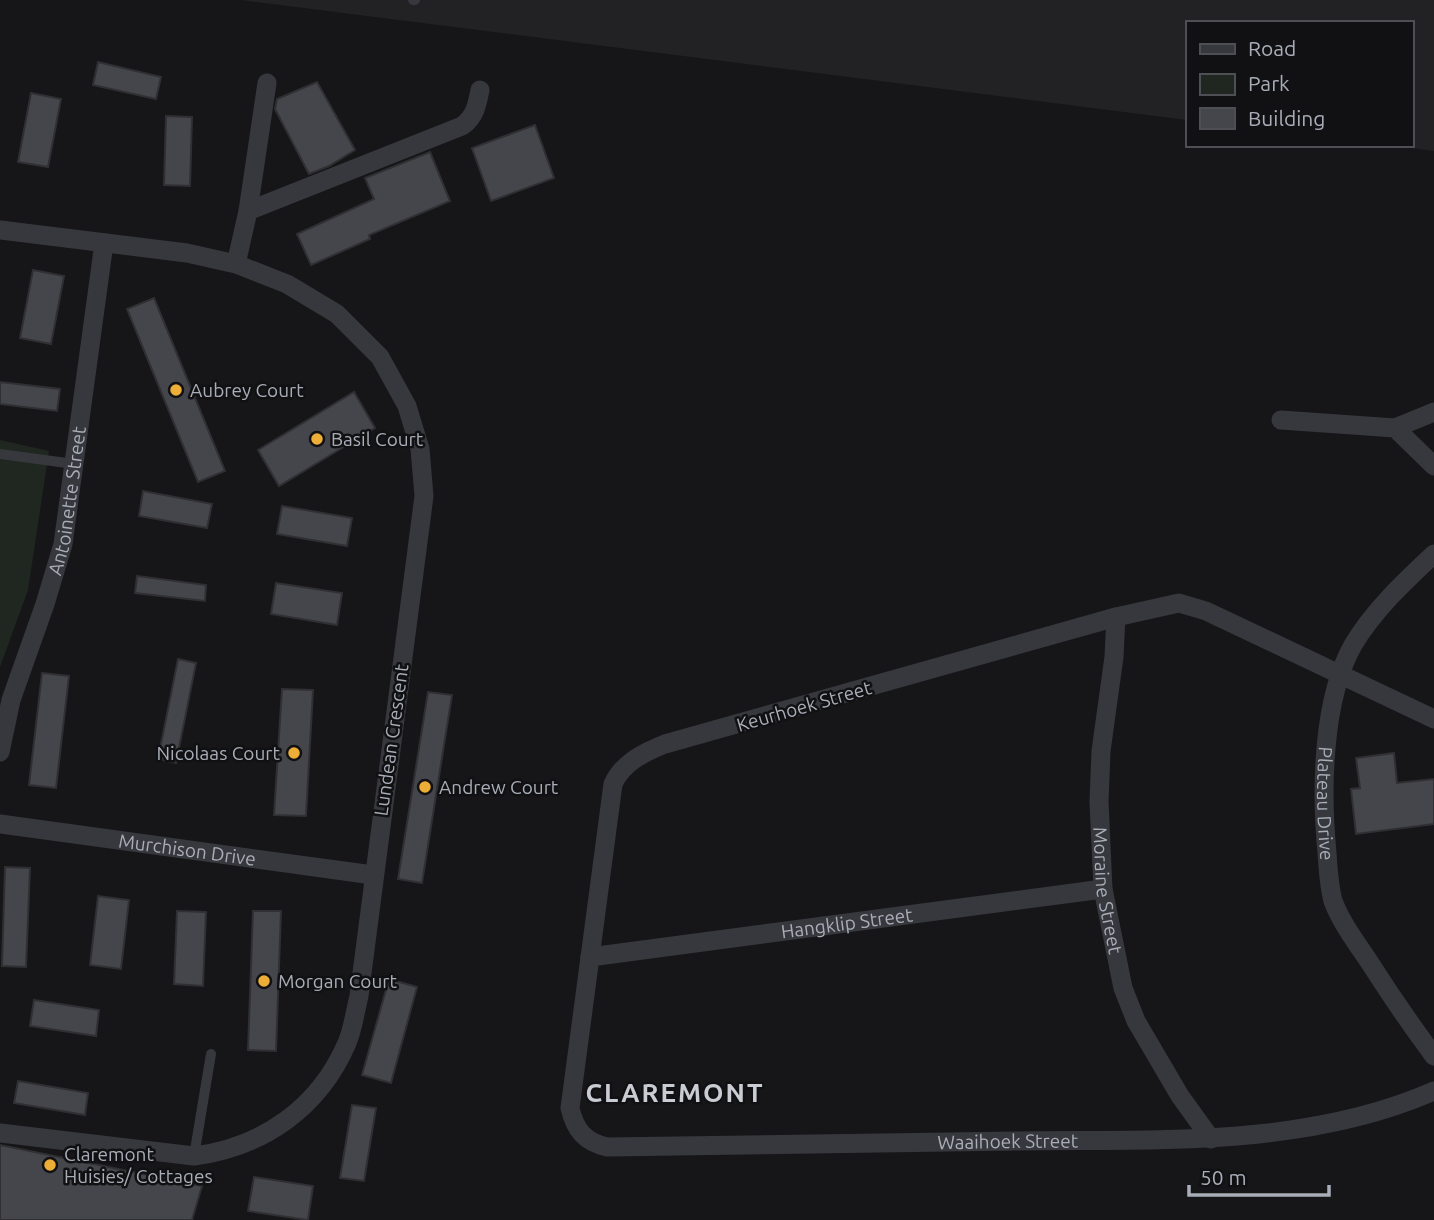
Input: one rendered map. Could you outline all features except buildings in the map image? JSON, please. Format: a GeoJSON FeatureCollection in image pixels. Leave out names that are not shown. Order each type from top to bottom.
{"type":"FeatureCollection","features":[{"type":"Feature","properties":{"kind":"street"},"geometry":{"type":"LineString","coordinates":[[236,264],[248,211],[267,83]]}},
{"type":"Feature","properties":{"kind":"street"},"geometry":{"type":"LineString","coordinates":[[248,211],[462,126],[472,118],[480,90]]}},
{"type":"Feature","properties":{"kind":"street","name":"Lundean Crescent"},"geometry":{"type":"LineString","coordinates":[[0,230],[187,253],[236,264],[287,284],[337,314],[380,356],[407,406],[420,449],[424,496],[359,996],[348,1041],[330,1077],[299,1111],[264,1136],[222,1152],[194,1156],[0,1133]]}},
{"type":"Feature","properties":{"kind":"street","name":"Antoinette Street"},"geometry":{"type":"LineString","coordinates":[[0,752],[11,700],[63,544],[104,243]]}},
{"type":"Feature","properties":{"kind":"street"},"geometry":{"type":"LineString","coordinates":[[1281,420],[1395,428],[1434,412]]}},
{"type":"Feature","properties":{"kind":"street"},"geometry":{"type":"LineString","coordinates":[[1395,428],[1434,466]]}},
{"type":"Feature","properties":{"kind":"street","name":"Plateau Drive"},"geometry":{"type":"LineString","coordinates":[[1434,554],[1401,586],[1354,643],[1341,674],[1324,767],[1325,834],[1333,899],[1349,933],[1434,1056]]}},
{"type":"Feature","properties":{"kind":"street","name":"Keurhoek Street"},"geometry":{"type":"LineString","coordinates":[[580,1133],[570,1108],[613,783],[623,769],[646,752],[665,744],[1165,605],[1189,605],[1206,611],[1434,719]]}},
{"type":"Feature","properties":{"kind":"street","name":"Moraine Street"},"geometry":{"type":"LineString","coordinates":[[1116,617],[1114,657],[1101,751],[1099,802],[1103,889],[1124,988],[1136,1021],[1180,1096],[1211,1139]]}},
{"type":"Feature","properties":{"kind":"street","name":"Murchison Drive"},"geometry":{"type":"LineString","coordinates":[[0,824],[373,875]]}},
{"type":"Feature","properties":{"kind":"street","name":"Hangklip Street"},"geometry":{"type":"LineString","coordinates":[[590,957],[1103,889]]}},
{"type":"Feature","properties":{"kind":"street","name":"Waaihoek Street"},"geometry":{"type":"LineString","coordinates":[[580,1133],[592,1143],[607,1147],[1211,1139],[1340,1121],[1380,1112],[1434,1091]]}},
{"type":"Feature","properties":{"kind":"lane"},"geometry":{"type":"LineString","coordinates":[[0,454],[74,464]]}},
{"type":"Feature","properties":{"kind":"lane"},"geometry":{"type":"LineString","coordinates":[[194,1156],[211,1054]]}},
{"type":"Feature","properties":{"kind":"shaded area"},"geometry":{"type":"Polygon","coordinates":[[[241,0],[1434,0],[1434,151],[1403,147],[1413,147],[1413,21],[1186,21],[1186,120],[241,0]]]}},
{"type":"Feature","properties":{"kind":"green space"},"geometry":{"type":"Polygon","coordinates":[[[0,440],[49,451],[28,590],[0,667],[0,440]]]}},
{"type":"Feature","properties":{"kind":"place","name":"Aubrey Court"},"geometry":{"type":"Point","coordinates":[176,390]}},
{"type":"Feature","properties":{"kind":"place","name":"Basil Court"},"geometry":{"type":"Point","coordinates":[317,439]}},
{"type":"Feature","properties":{"kind":"place","name":"Nicolaas Court"},"geometry":{"type":"Point","coordinates":[294,753]}},
{"type":"Feature","properties":{"kind":"place","name":"Andrew Court"},"geometry":{"type":"Point","coordinates":[425,787]}},
{"type":"Feature","properties":{"kind":"place","name":"Morgan Court"},"geometry":{"type":"Point","coordinates":[264,981]}},
{"type":"Feature","properties":{"kind":"place","name":"Claremont Huisies/ Cottages"},"geometry":{"type":"Point","coordinates":[50,1165]}},
{"type":"Feature","properties":{"kind":"district","name":"CLAREMONT"},"geometry":{"type":"Point","coordinates":[675,1093]}}]}
